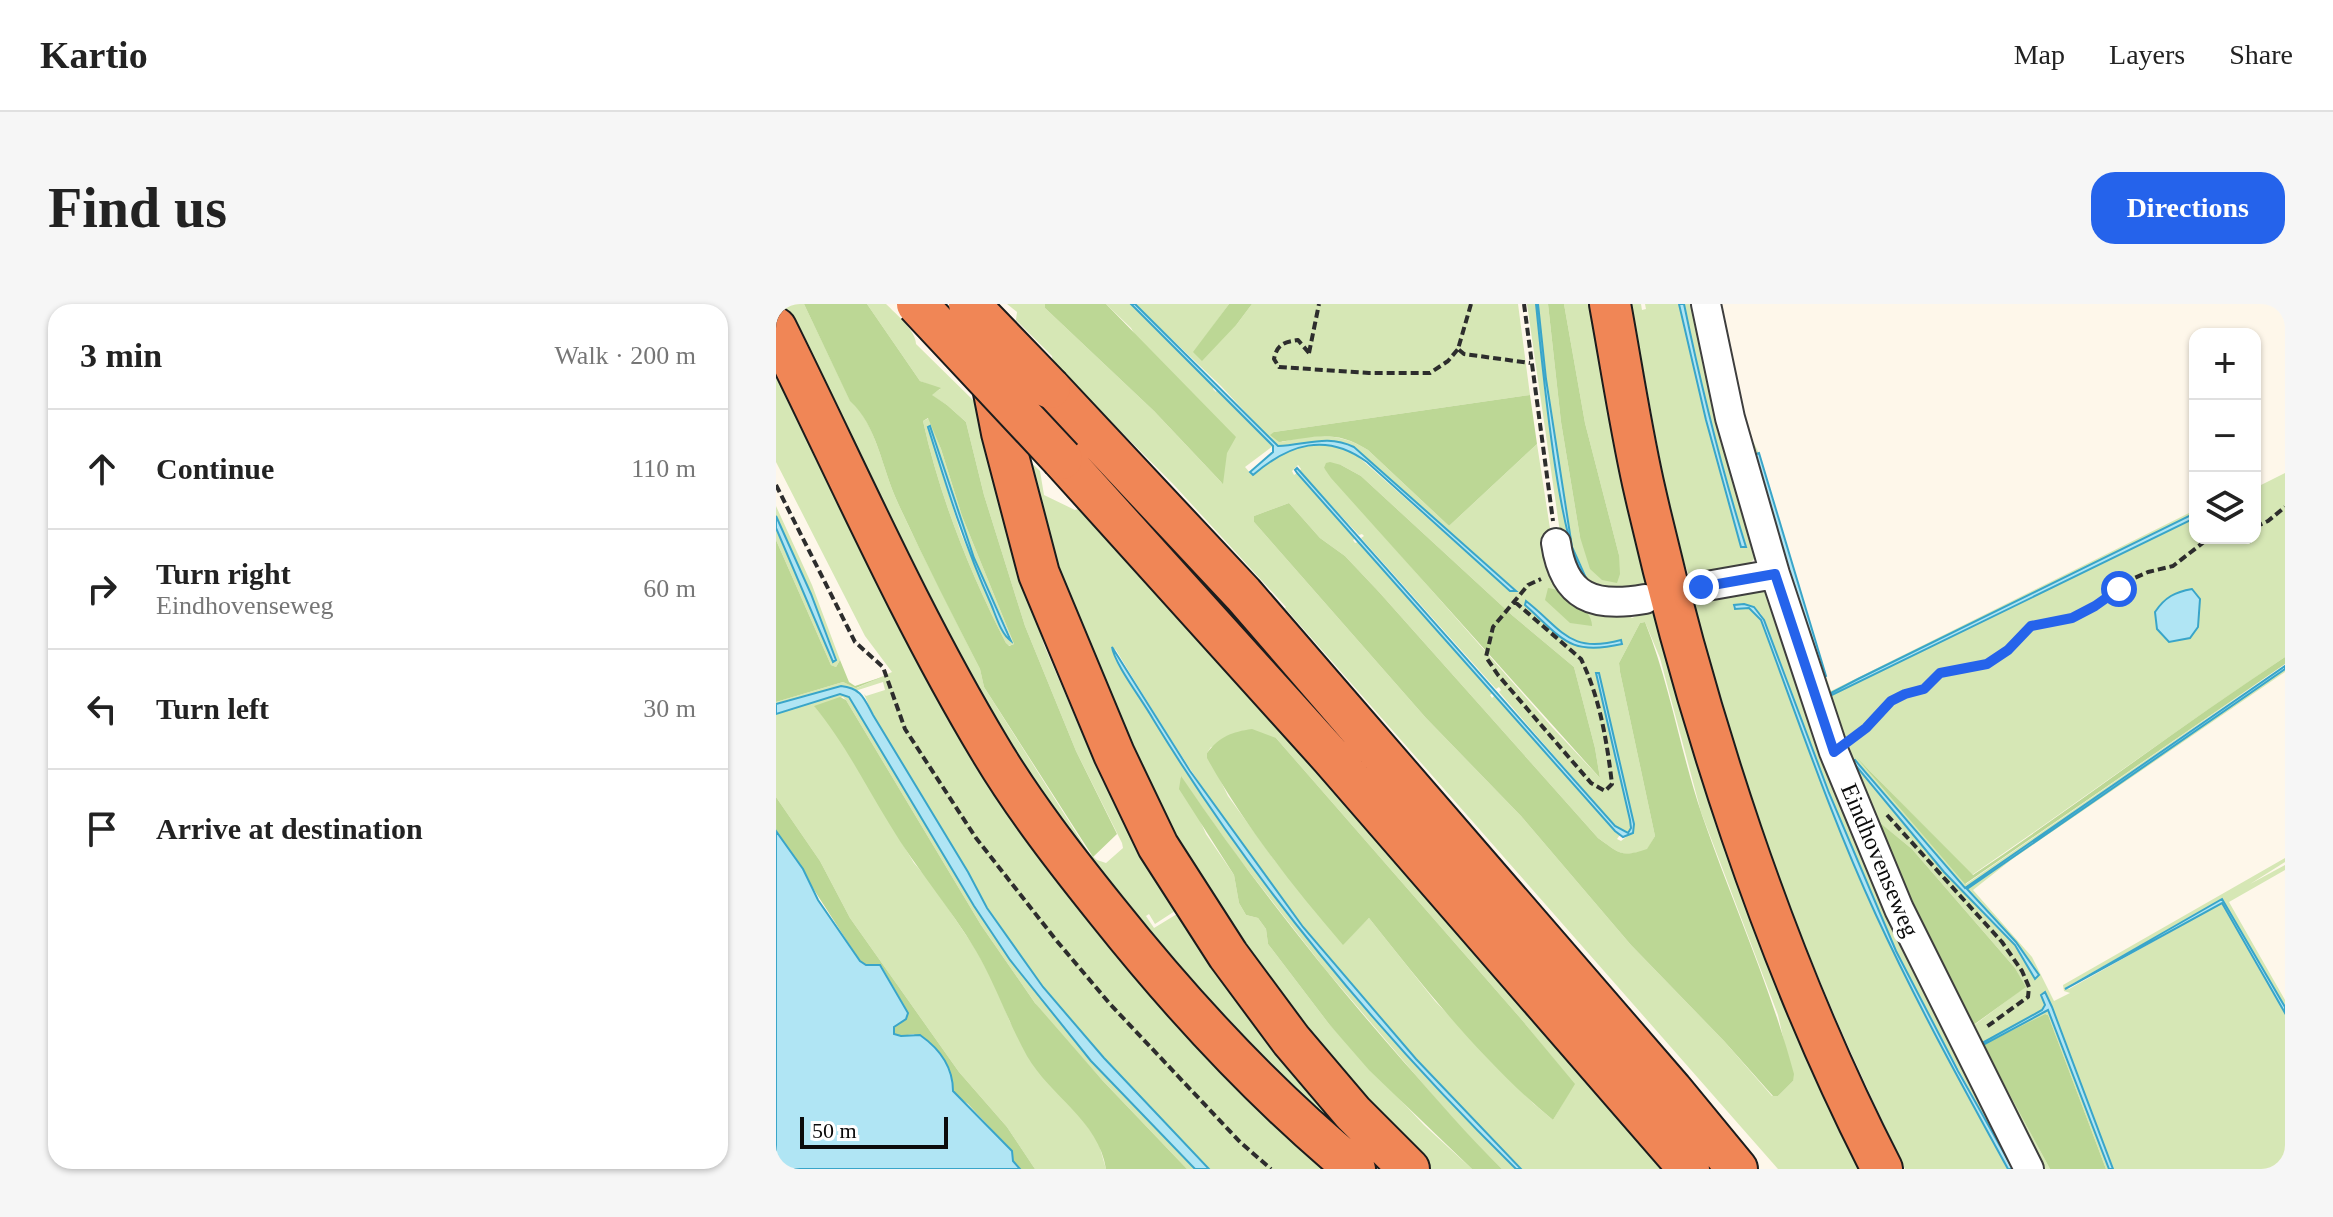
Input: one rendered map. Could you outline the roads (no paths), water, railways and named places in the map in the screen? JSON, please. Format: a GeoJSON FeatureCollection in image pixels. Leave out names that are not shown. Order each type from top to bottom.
{"type":"FeatureCollection","features":[{"type":"Feature","properties":{"kind":"highway"},"geometry":{"type":"LineString","coordinates":[[917,304],[1062,459],[1352,781],[1689,1169]]}},
{"type":"Feature","properties":{"kind":"highway"},"geometry":{"type":"LineString","coordinates":[[969,304],[1243,594],[1737,1169]]}},
{"type":"Feature","properties":{"kind":"highway"},"geometry":{"type":"LineString","coordinates":[[980,304],[985,348],[1002,433],[1039,574],[1114,754],[1158,846],[1228,955],[1291,1040],[1353,1113],[1409,1169]]}},
{"type":"Feature","properties":{"kind":"highway"},"geometry":{"type":"LineString","coordinates":[[1610,304],[1643,480],[1670,596],[1710,736],[1785,949],[1882,1169]]}},
{"type":"Feature","properties":{"kind":"highway"},"geometry":{"type":"LineString","coordinates":[[776,328],[941,664],[991,751],[1038,821],[1168,988],[1246,1068],[1355,1169]]}},
{"type":"Feature","properties":{"kind":"highway"},"geometry":{"type":"LineString","coordinates":[[1672,1090],[1736,1136],[1765,1169]]}},
{"type":"Feature","properties":{"kind":"street","name":"Eindhovenseweg"},"geometry":{"type":"LineString","coordinates":[[1706,304],[1730,418],[1775,574],[1834,752],[1899,909],[2029,1169]]}},
{"type":"Feature","properties":{"kind":"street"},"geometry":{"type":"LineString","coordinates":[[1556,543],[1563,572],[1573,588],[1594,601],[1619,603],[1645,599]]}},
{"type":"Feature","properties":{"kind":"street"},"geometry":{"type":"LineString","coordinates":[[1701,587],[1775,574]]}},
{"type":"Feature","properties":{"kind":"water"},"geometry":{"type":"Polygon","coordinates":[[[1131,304],[1135,304],[1278,446],[1335,441],[1354,447],[1516,591],[1510,591],[1367,462],[1352,453],[1322,445],[1294,449],[1253,475],[1250,472],[1273,452],[1273,446],[1131,304]]]}},
{"type":"Feature","properties":{"kind":"water"},"geometry":{"type":"Polygon","coordinates":[[[1536,304],[1572,547],[1560,493],[1547,405],[1536,304]]]}},
{"type":"Feature","properties":{"kind":"water"},"geometry":{"type":"Polygon","coordinates":[[[1679,304],[1684,304],[1712,426],[1746,547],[1741,547],[1706,420],[1679,304]]]}},
{"type":"Feature","properties":{"kind":"water"},"geometry":{"type":"Polygon","coordinates":[[[930,426],[974,558],[1011,641],[999,624],[973,560],[942,472],[930,426]]]}},
{"type":"Feature","properties":{"kind":"water"},"geometry":{"type":"Polygon","coordinates":[[[1759,453],[1826,676],[1820,679],[1753,455],[1759,453]]]}},
{"type":"Feature","properties":{"kind":"water"},"geometry":{"type":"Polygon","coordinates":[[[1297,468],[1615,826],[1628,833],[1630,820],[1596,673],[1599,673],[1634,824],[1633,833],[1623,837],[1615,831],[1297,473],[1297,468]]]}},
{"type":"Feature","properties":{"kind":"water"},"geometry":{"type":"Polygon","coordinates":[[[776,516],[811,594],[836,660],[833,662],[776,528],[776,516]]]}},
{"type":"Feature","properties":{"kind":"water"},"geometry":{"type":"Polygon","coordinates":[[[2189,516],[2189,521],[1832,695],[1858,679],[2189,516]]]}},
{"type":"Feature","properties":{"kind":"water"},"geometry":{"type":"Polygon","coordinates":[[[1572,547],[1586,578],[1576,562],[1572,547]]]}},
{"type":"Feature","properties":{"kind":"water"},"geometry":{"type":"Polygon","coordinates":[[[2192,589],[2200,599],[2198,627],[2190,638],[2169,642],[2157,629],[2155,612],[2171,596],[2192,589]]]}},
{"type":"Feature","properties":{"kind":"water"},"geometry":{"type":"Polygon","coordinates":[[[1526,601],[1568,637],[1589,644],[1621,640],[1622,644],[1590,648],[1568,642],[1525,605],[1526,601]]]}},
{"type":"Feature","properties":{"kind":"water"},"geometry":{"type":"Polygon","coordinates":[[[1734,605],[1754,607],[1764,620],[1829,793],[1896,951],[2013,1169],[2008,1169],[1891,947],[1830,806],[1761,620],[1749,608],[1735,609],[1734,605]]]}},
{"type":"Feature","properties":{"kind":"water"},"geometry":{"type":"Polygon","coordinates":[[[1112,647],[1190,771],[1303,927],[1416,1059],[1521,1169],[1516,1169],[1465,1118],[1367,1011],[1276,898],[1192,780],[1123,672],[1112,647]]]}},
{"type":"Feature","properties":{"kind":"water"},"geometry":{"type":"Polygon","coordinates":[[[2285,666],[2285,669],[1967,889],[2016,942],[2039,975],[2035,979],[2015,945],[1944,872],[1852,761],[1855,760],[1965,888],[2285,666]]]}},
{"type":"Feature","properties":{"kind":"water"},"geometry":{"type":"Polygon","coordinates":[[[841,686],[853,689],[864,699],[987,908],[1043,987],[1104,1058],[1209,1169],[1195,1169],[1091,1061],[1010,960],[974,906],[849,697],[840,694],[776,714],[776,704],[841,686]]]}},
{"type":"Feature","properties":{"kind":"water"},"geometry":{"type":"Polygon","coordinates":[[[776,831],[860,961],[866,965],[880,965],[908,1013],[906,1019],[894,1027],[894,1034],[920,1035],[934,1046],[948,1066],[953,1091],[1012,1151],[1013,1161],[1020,1169],[776,1169],[776,831]]]}},
{"type":"Feature","properties":{"kind":"water"},"geometry":{"type":"Polygon","coordinates":[[[2222,899],[2285,1007],[2285,1013],[2222,903],[2065,989],[2222,899]]]}},
{"type":"Feature","properties":{"kind":"water"},"geometry":{"type":"Polygon","coordinates":[[[2045,992],[2113,1169],[2109,1169],[2048,1010],[1984,1042],[2042,1010],[2045,1005],[2041,995],[2045,992]]]}}]}
